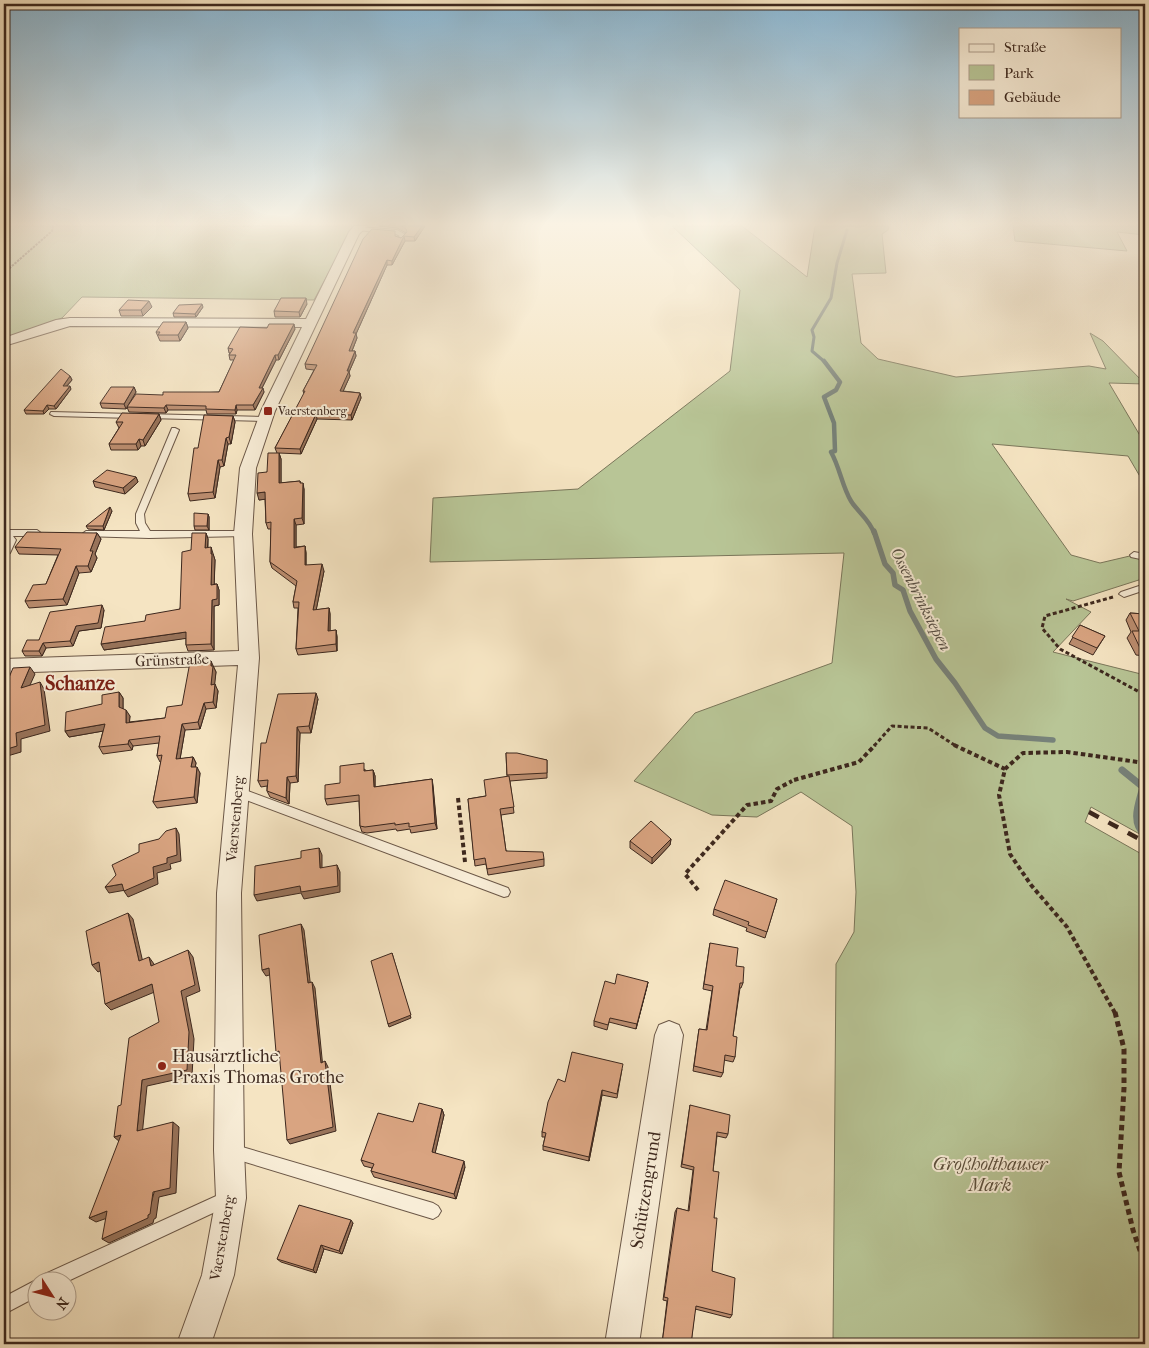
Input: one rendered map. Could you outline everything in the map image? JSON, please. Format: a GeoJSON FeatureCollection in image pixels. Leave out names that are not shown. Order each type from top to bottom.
{"type":"FeatureCollection","features":[{"type":"Feature","properties":{"kind":"street","name":"Vaerstenberg"},"geometry":{"type":"LineString","coordinates":[[194,1344],[218,1275],[231,1198],[229,1150],[229,893],[249,658],[243,534],[248,468],[264,420],[326,289]]}},
{"type":"Feature","properties":{"kind":"street"},"geometry":{"type":"LineString","coordinates":[[4,342],[61,323],[70,322],[310,323]]}},
{"type":"Feature","properties":{"kind":"street","name":"Grünstraße"},"geometry":{"type":"LineString","coordinates":[[4,666],[249,658]]}},
{"type":"Feature","properties":{"kind":"street","name":"Schützengrund"},"geometry":{"type":"LineString","coordinates":[[622,1344],[669,1035]]}},
{"type":"Feature","properties":{"kind":"lane"},"geometry":{"type":"LineString","coordinates":[[54,414],[264,420]]}},
{"type":"Feature","properties":{"kind":"lane"},"geometry":{"type":"LineString","coordinates":[[150,535],[142,529],[139,522],[140,514],[175,430]]}},
{"type":"Feature","properties":{"kind":"lane"},"geometry":{"type":"LineString","coordinates":[[5,541],[47,534]]}},
{"type":"Feature","properties":{"kind":"lane"},"geometry":{"type":"LineString","coordinates":[[76,534],[243,534]]}},
{"type":"Feature","properties":{"kind":"lane"},"geometry":{"type":"LineString","coordinates":[[1134,555],[1145,556]]}},
{"type":"Feature","properties":{"kind":"lane"},"geometry":{"type":"LineString","coordinates":[[1124,594],[1145,587]]}},
{"type":"Feature","properties":{"kind":"lane"},"geometry":{"type":"LineString","coordinates":[[238,792],[504,892]]}},
{"type":"Feature","properties":{"kind":"lane"},"geometry":{"type":"LineString","coordinates":[[229,1150],[433,1211]]}},
{"type":"Feature","properties":{"kind":"lane"},"geometry":{"type":"LineString","coordinates":[[73,1270],[231,1198]]}},
{"type":"Feature","properties":{"kind":"lane"},"geometry":{"type":"LineString","coordinates":[[4,1306],[28,1292]]}},
{"type":"Feature","properties":{"kind":"path"},"geometry":{"type":"LineString","coordinates":[[1124,594],[1045,616],[1042,628],[1060,649],[1145,695]]}},
{"type":"Feature","properties":{"kind":"path"},"geometry":{"type":"LineString","coordinates":[[698,890],[685,874],[747,805],[771,801],[777,789],[793,780],[859,762],[892,726],[928,728],[961,750],[1005,769]]}},
{"type":"Feature","properties":{"kind":"path"},"geometry":{"type":"LineString","coordinates":[[1145,763],[1067,752],[1023,753],[1005,769],[999,795],[1010,854],[1031,885],[1067,927],[1114,1010],[1124,1049],[1124,1088],[1119,1172],[1133,1230],[1145,1265]]}},
{"type":"Feature","properties":{"kind":"path"},"geometry":{"type":"LineString","coordinates":[[458,798],[467,878]]}},
{"type":"Feature","properties":{"kind":"green space"},"geometry":{"type":"Polygon","coordinates":[[[4,289],[320,289],[314,300],[82,297],[62,318],[4,338],[4,289]]]}},
{"type":"Feature","properties":{"kind":"green space","name":"Großholthauser Mark"},"geometry":{"type":"Polygon","coordinates":[[[739,289],[854,289],[861,343],[878,359],[956,377],[1089,366],[1106,369],[1090,333],[1103,341],[1145,384],[1109,383],[1145,444],[1145,485],[1128,456],[992,444],[1071,555],[1100,563],[1134,555],[1145,558],[1145,578],[1073,601],[1066,599],[1091,612],[1053,652],[1145,675],[1145,837],[1091,807],[1085,822],[1145,856],[1145,1344],[833,1344],[836,964],[854,932],[856,892],[852,826],[801,792],[757,817],[712,815],[634,781],[695,713],[832,663],[844,553],[430,562],[433,498],[578,489],[730,371],[739,289]]]}},
{"type":"Feature","properties":{"kind":"building"},"geometry":{"type":"Polygon","coordinates":[[[340,289],[374,289],[353,333],[356,333],[349,351],[355,351],[340,391],[360,393],[351,415],[316,414],[300,449],[275,448],[317,365],[305,364],[340,289]]]}},
{"type":"Feature","properties":{"kind":"building"},"geometry":{"type":"Polygon","coordinates":[[[281,298],[306,298],[299,312],[274,311],[281,298]]]}},
{"type":"Feature","properties":{"kind":"building"},"geometry":{"type":"Polygon","coordinates":[[[128,300],[149,301],[141,310],[119,310],[128,300]]]}},
{"type":"Feature","properties":{"kind":"building"},"geometry":{"type":"Polygon","coordinates":[[[202,304],[195,314],[173,313],[179,305],[202,304]]]}},
{"type":"Feature","properties":{"kind":"building"},"geometry":{"type":"Polygon","coordinates":[[[163,322],[186,322],[178,335],[158,335],[160,332],[156,332],[163,322]]]}},
{"type":"Feature","properties":{"kind":"building"},"geometry":{"type":"Polygon","coordinates":[[[269,324],[294,324],[278,355],[275,355],[259,388],[263,388],[253,405],[236,405],[235,410],[206,409],[206,406],[166,405],[164,408],[127,407],[136,394],[163,395],[163,392],[219,392],[236,355],[229,355],[233,349],[228,348],[240,327],[267,328],[269,324]]]}},
{"type":"Feature","properties":{"kind":"building"},"geometry":{"type":"Polygon","coordinates":[[[61,369],[70,376],[63,386],[70,386],[54,406],[47,405],[43,411],[24,410],[61,369]]]}},
{"type":"Feature","properties":{"kind":"building"},"geometry":{"type":"Polygon","coordinates":[[[111,387],[134,387],[124,404],[100,403],[111,387]]]}},
{"type":"Feature","properties":{"kind":"building"},"geometry":{"type":"Polygon","coordinates":[[[122,413],[159,414],[143,440],[139,439],[136,444],[109,444],[123,422],[116,422],[122,413]]]}},
{"type":"Feature","properties":{"kind":"building"},"geometry":{"type":"Polygon","coordinates":[[[204,415],[233,416],[222,460],[218,460],[213,492],[188,494],[194,448],[198,448],[204,415]]]}},
{"type":"Feature","properties":{"kind":"building"},"geometry":{"type":"Polygon","coordinates":[[[268,453],[279,453],[279,483],[300,481],[300,483],[303,483],[302,518],[294,519],[294,548],[305,546],[305,565],[322,564],[313,610],[329,608],[328,631],[336,630],[336,644],[296,649],[299,602],[293,602],[297,581],[270,562],[271,522],[266,523],[265,492],[257,493],[258,473],[267,472],[268,453]]]}},
{"type":"Feature","properties":{"kind":"building"},"geometry":{"type":"Polygon","coordinates":[[[107,470],[136,477],[123,488],[93,481],[107,470]]]}},
{"type":"Feature","properties":{"kind":"building"},"geometry":{"type":"Polygon","coordinates":[[[110,507],[103,526],[86,526],[110,507]]]}},
{"type":"Feature","properties":{"kind":"building"},"geometry":{"type":"Polygon","coordinates":[[[194,513],[208,514],[207,526],[194,526],[194,513]]]}},
{"type":"Feature","properties":{"kind":"building"},"geometry":{"type":"Polygon","coordinates":[[[27,532],[97,533],[90,551],[93,551],[88,566],[76,566],[63,599],[25,601],[33,585],[46,584],[61,549],[15,547],[27,532]]]}},
{"type":"Feature","properties":{"kind":"building"},"geometry":{"type":"Polygon","coordinates":[[[192,533],[206,533],[205,548],[211,547],[211,585],[217,584],[217,599],[212,600],[211,644],[186,645],[186,632],[101,644],[105,627],[145,621],[146,615],[180,609],[182,552],[191,550],[192,533]]]}},
{"type":"Feature","properties":{"kind":"building"},"geometry":{"type":"Polygon","coordinates":[[[102,605],[98,623],[76,626],[70,641],[43,643],[39,651],[22,651],[27,640],[39,640],[50,612],[102,605]]]}},
{"type":"Feature","properties":{"kind":"building"},"geometry":{"type":"Polygon","coordinates":[[[1130,613],[1145,614],[1145,648],[1140,648],[1132,631],[1139,631],[1130,613]]]}},
{"type":"Feature","properties":{"kind":"building"},"geometry":{"type":"Polygon","coordinates":[[[1080,625],[1105,636],[1097,648],[1072,637],[1080,625]]]}},
{"type":"Feature","properties":{"kind":"building"},"geometry":{"type":"Polygon","coordinates":[[[211,661],[211,666],[213,666],[211,685],[215,684],[213,702],[204,703],[198,722],[182,724],[176,759],[193,757],[191,767],[197,767],[194,797],[153,802],[162,755],[157,756],[160,736],[129,740],[128,744],[99,747],[105,724],[65,731],[66,712],[102,704],[102,695],[119,692],[119,707],[126,710],[126,723],[165,718],[167,707],[182,705],[190,662],[211,661]]]}},
{"type":"Feature","properties":{"kind":"building"},"geometry":{"type":"Polygon","coordinates":[[[30,667],[21,688],[40,682],[45,725],[16,733],[17,746],[4,750],[4,688],[13,668],[30,667]]]}},
{"type":"Feature","properties":{"kind":"building"},"geometry":{"type":"Polygon","coordinates":[[[316,693],[309,726],[297,727],[296,776],[287,777],[286,798],[267,791],[268,780],[258,781],[261,743],[266,743],[278,694],[316,693]]]}},
{"type":"Feature","properties":{"kind":"building"},"geometry":{"type":"Polygon","coordinates":[[[506,753],[517,753],[547,760],[547,773],[507,775],[506,753]]]}},
{"type":"Feature","properties":{"kind":"building"},"geometry":{"type":"Polygon","coordinates":[[[364,763],[364,771],[373,770],[374,787],[432,779],[435,823],[409,827],[409,823],[360,826],[359,795],[325,799],[325,785],[340,783],[340,766],[364,763]]]}},
{"type":"Feature","properties":{"kind":"building"},"geometry":{"type":"Polygon","coordinates":[[[509,776],[514,807],[500,809],[506,851],[543,852],[544,859],[487,869],[485,858],[474,860],[468,799],[486,796],[484,780],[509,776]]]}},
{"type":"Feature","properties":{"kind":"building"},"geometry":{"type":"Polygon","coordinates":[[[651,821],[671,839],[652,858],[630,841],[651,821]]]}},
{"type":"Feature","properties":{"kind":"building"},"geometry":{"type":"Polygon","coordinates":[[[176,828],[177,855],[167,858],[167,863],[153,867],[154,878],[124,891],[122,884],[105,887],[116,875],[112,865],[139,852],[139,844],[159,839],[166,831],[176,828]]]}},
{"type":"Feature","properties":{"kind":"building"},"geometry":{"type":"Polygon","coordinates":[[[319,848],[320,868],[337,865],[338,886],[301,892],[300,886],[254,895],[255,866],[301,858],[301,851],[319,848]]]}},
{"type":"Feature","properties":{"kind":"building"},"geometry":{"type":"Polygon","coordinates":[[[725,880],[777,899],[767,932],[748,925],[749,922],[714,909],[725,880]]]}},
{"type":"Feature","properties":{"kind":"building"},"geometry":{"type":"Polygon","coordinates":[[[128,913],[139,961],[149,957],[151,966],[188,950],[195,985],[181,991],[189,1032],[187,1070],[142,1080],[137,1131],[173,1122],[170,1188],[153,1192],[148,1218],[102,1239],[107,1211],[89,1218],[121,1135],[114,1137],[118,1106],[121,1105],[129,1038],[159,1022],[152,984],[105,1004],[99,962],[92,965],[86,931],[128,913]]]}},
{"type":"Feature","properties":{"kind":"building"},"geometry":{"type":"Polygon","coordinates":[[[301,924],[308,983],[312,982],[321,1063],[325,1061],[333,1127],[287,1140],[279,1051],[276,1052],[269,968],[262,970],[259,935],[301,924]]]}},
{"type":"Feature","properties":{"kind":"building"},"geometry":{"type":"Polygon","coordinates":[[[710,943],[738,948],[736,966],[744,967],[743,983],[740,983],[733,1036],[737,1037],[735,1057],[725,1055],[723,1073],[694,1066],[699,1029],[707,1030],[713,986],[704,984],[710,943]]]}},
{"type":"Feature","properties":{"kind":"building"},"geometry":{"type":"Polygon","coordinates":[[[392,953],[411,1015],[388,1024],[371,961],[392,953]]]}},
{"type":"Feature","properties":{"kind":"building"},"geometry":{"type":"Polygon","coordinates":[[[617,974],[648,982],[637,1024],[610,1018],[608,1025],[594,1021],[605,981],[615,984],[617,974]]]}},
{"type":"Feature","properties":{"kind":"building"},"geometry":{"type":"Polygon","coordinates":[[[572,1052],[623,1064],[617,1094],[602,1090],[589,1157],[543,1146],[546,1133],[542,1132],[548,1102],[558,1079],[565,1082],[572,1052]]]}},
{"type":"Feature","properties":{"kind":"building"},"geometry":{"type":"Polygon","coordinates":[[[419,1103],[442,1109],[432,1152],[464,1161],[454,1194],[371,1171],[374,1164],[361,1160],[378,1113],[413,1122],[419,1103]]]}},
{"type":"Feature","properties":{"kind":"building"},"geometry":{"type":"Polygon","coordinates":[[[690,1105],[730,1115],[728,1134],[717,1132],[713,1171],[719,1172],[714,1218],[717,1218],[712,1271],[735,1278],[732,1315],[696,1306],[691,1344],[662,1344],[668,1298],[664,1297],[677,1208],[689,1211],[694,1167],[682,1164],[690,1105]]]}},
{"type":"Feature","properties":{"kind":"building"},"geometry":{"type":"Polygon","coordinates":[[[299,1205],[351,1220],[339,1251],[321,1245],[313,1270],[277,1259],[299,1205]]]}},
{"type":"Feature","properties":{"kind":"waterway","name":"Ossenbrinksiepen"},"geometry":{"type":"LineString","coordinates":[[825,362],[812,351],[814,337],[812,330],[831,298],[833,289]]}},
{"type":"Feature","properties":{"kind":"waterway","name":"Ossenbrinksiepen"},"geometry":{"type":"LineString","coordinates":[[825,362],[840,382],[836,390],[824,397],[834,423],[835,451],[831,452],[848,495],[870,524],[874,533]]}},
{"type":"Feature","properties":{"kind":"waterway","name":"Ossenbrinksiepen"},"geometry":{"type":"LineString","coordinates":[[874,531],[885,564],[893,573],[895,585],[903,590],[910,611],[936,659],[955,683],[985,728],[998,736],[1053,740]]}},
{"type":"Feature","properties":{"kind":"waterway","name":"Ossenbrinksiepen"},"geometry":{"type":"LineString","coordinates":[[1122,770],[1143,787],[1137,818],[1140,830],[1145,835]]}},
{"type":"Feature","properties":{"kind":"railway"},"geometry":{"type":"LineString","coordinates":[[1089,812],[1145,842]]}},
{"type":"Feature","properties":{"kind":"place","name":"Vaerstenberg"},"geometry":{"type":"Point","coordinates":[268,411]}},
{"type":"Feature","properties":{"kind":"place","name":"Hausärztliche Praxis Thomas Grothe"},"geometry":{"type":"Point","coordinates":[162,1066]}},
{"type":"Feature","properties":{"kind":"district","name":"Schanze"},"geometry":{"type":"Point","coordinates":[80,683]}}]}
